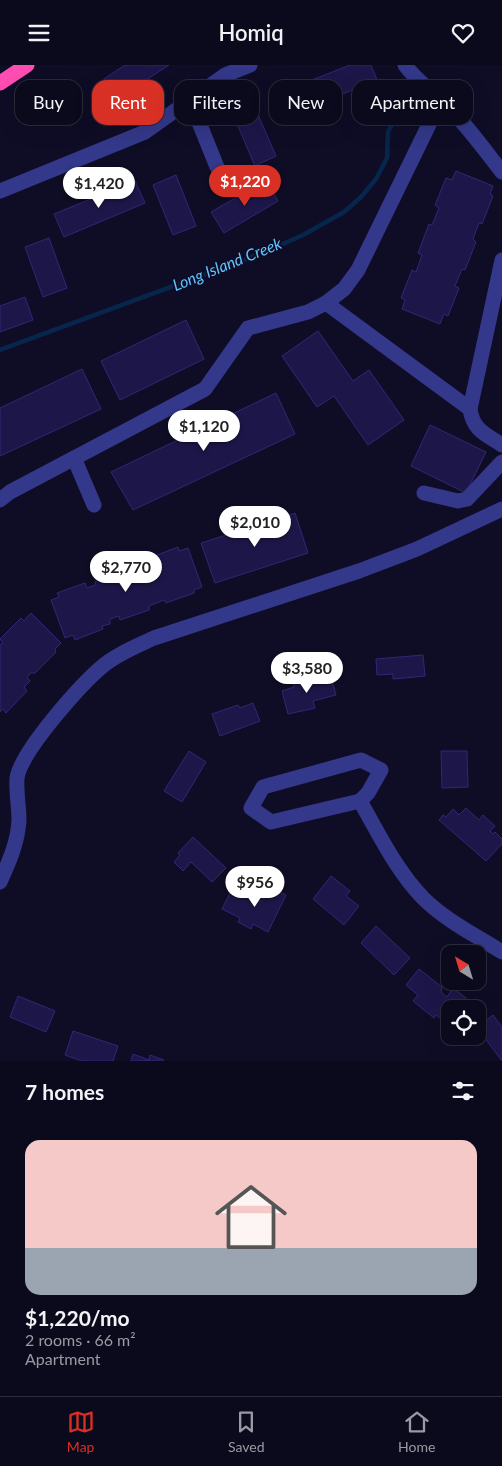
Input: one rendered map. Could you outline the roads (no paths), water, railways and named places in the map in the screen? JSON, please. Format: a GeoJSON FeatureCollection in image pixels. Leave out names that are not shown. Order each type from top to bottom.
{"type":"FeatureCollection","features":[{"type":"Feature","properties":{"kind":"highway"},"geometry":{"type":"LineString","coordinates":[[0,83],[27,65]]}},
{"type":"Feature","properties":{"kind":"street"},"geometry":{"type":"LineString","coordinates":[[218,80],[225,75],[250,65]]}},
{"type":"Feature","properties":{"kind":"street"},"geometry":{"type":"LineString","coordinates":[[405,65],[416,80]]}},
{"type":"Feature","properties":{"kind":"street"},"geometry":{"type":"LineString","coordinates":[[0,191],[145,132],[174,111]]}},
{"type":"Feature","properties":{"kind":"street"},"geometry":{"type":"LineString","coordinates":[[200,125],[217,167]]}},
{"type":"Feature","properties":{"kind":"street"},"geometry":{"type":"LineString","coordinates":[[0,500],[10,492],[205,389],[248,328],[308,311],[326,303],[344,289],[358,270],[429,125]]}},
{"type":"Feature","properties":{"kind":"street"},"geometry":{"type":"LineString","coordinates":[[465,125],[502,172]]}},
{"type":"Feature","properties":{"kind":"street"},"geometry":{"type":"LineString","coordinates":[[502,260],[470,409],[472,419],[477,428],[502,445]]}},
{"type":"Feature","properties":{"kind":"street"},"geometry":{"type":"LineString","coordinates":[[326,303],[470,409]]}},
{"type":"Feature","properties":{"kind":"street"},"geometry":{"type":"LineString","coordinates":[[74,458],[94,505]]}},
{"type":"Feature","properties":{"kind":"street"},"geometry":{"type":"LineString","coordinates":[[424,493],[458,501],[467,499],[502,462]]}},
{"type":"Feature","properties":{"kind":"street"},"geometry":{"type":"LineString","coordinates":[[0,882],[13,855],[19,823],[17,778],[23,760],[74,694],[105,665],[130,649],[154,638],[359,571],[417,549],[502,509]]}},
{"type":"Feature","properties":{"kind":"street"},"geometry":{"type":"LineString","coordinates":[[361,760],[381,770],[368,793],[360,801],[271,822],[251,807],[263,787],[361,760]]}},
{"type":"Feature","properties":{"kind":"street"},"geometry":{"type":"LineString","coordinates":[[360,801],[400,870],[423,898],[449,919],[502,952]]}},
{"type":"Feature","properties":{"kind":"waterway","name":"Long Island Creek"},"geometry":{"type":"LineString","coordinates":[[0,350],[260,254],[303,235],[344,212],[361,197],[376,179],[387,158],[388,132],[392,125]]}}]}
